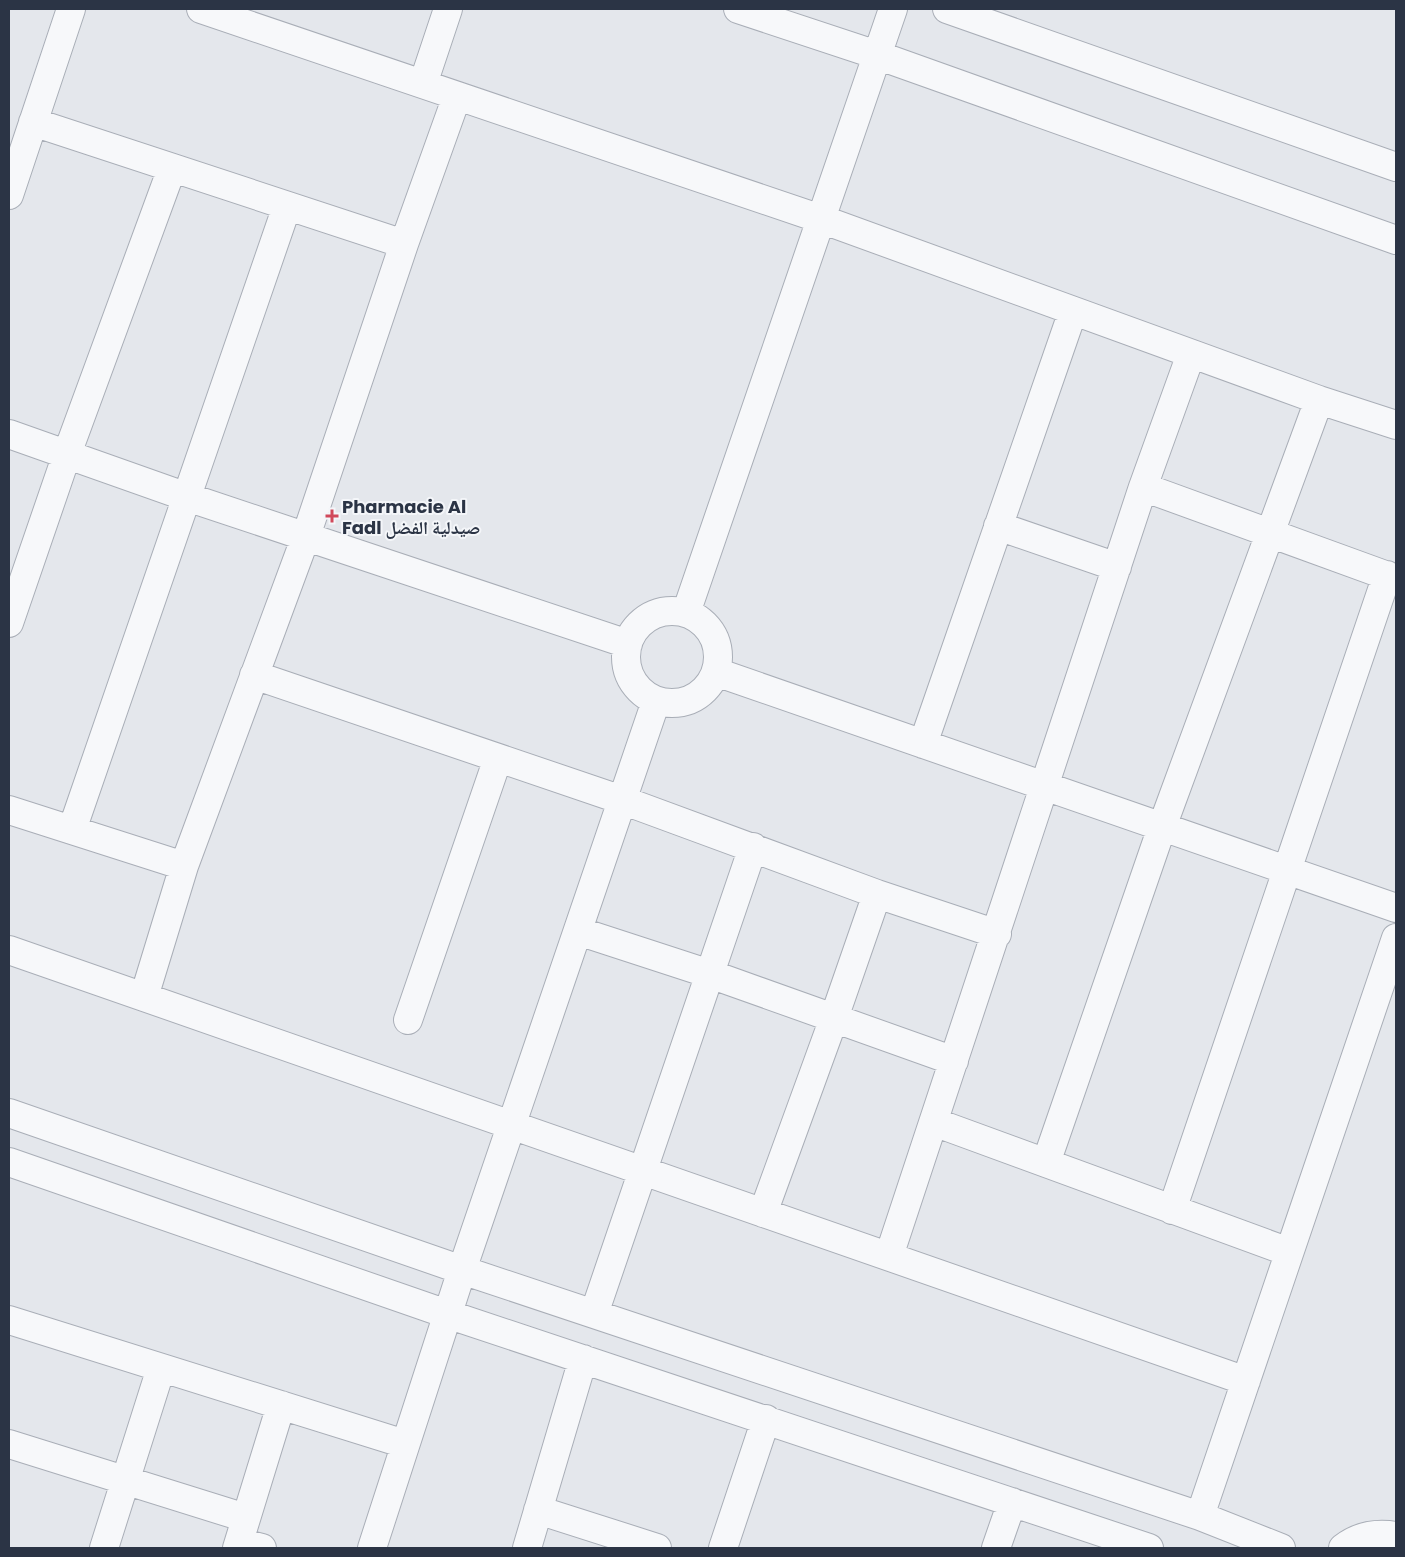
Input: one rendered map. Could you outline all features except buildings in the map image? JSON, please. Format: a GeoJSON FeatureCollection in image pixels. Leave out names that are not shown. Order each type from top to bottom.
{"type":"FeatureCollection","features":[{"type":"Feature","properties":{"kind":"street"},"geometry":{"type":"LineString","coordinates":[[9,195],[71,9]]}},
{"type":"Feature","properties":{"kind":"street"},"geometry":{"type":"LineString","coordinates":[[201,9],[821,219],[1191,354],[1396,426]]}},
{"type":"Feature","properties":{"kind":"street"},"geometry":{"type":"LineString","coordinates":[[424,84],[448,9]]}},
{"type":"Feature","properties":{"kind":"street"},"geometry":{"type":"LineString","coordinates":[[738,9],[877,55],[1396,240]]}},
{"type":"Feature","properties":{"kind":"street"},"geometry":{"type":"LineString","coordinates":[[686,613],[893,9]]}},
{"type":"Feature","properties":{"kind":"street"},"geometry":{"type":"LineString","coordinates":[[947,9],[1396,167]]}},
{"type":"Feature","properties":{"kind":"street"},"geometry":{"type":"LineString","coordinates":[[144,997],[184,866],[306,536],[404,244],[457,96]]}},
{"type":"Feature","properties":{"kind":"street"},"geometry":{"type":"LineString","coordinates":[[34,122],[404,244]]}},
{"type":"Feature","properties":{"kind":"street"},"geometry":{"type":"LineString","coordinates":[[9,624],[67,454],[172,168]]}},
{"type":"Feature","properties":{"kind":"street"},"geometry":{"type":"LineString","coordinates":[[72,830],[286,206]]}},
{"type":"Feature","properties":{"kind":"street"},"geometry":{"type":"LineString","coordinates":[[923,744],[1073,311]]}},
{"type":"Feature","properties":{"kind":"street"},"geometry":{"type":"LineString","coordinates":[[889,1256],[997,934],[1143,487],[1191,354]]}},
{"type":"Feature","properties":{"kind":"street"},"geometry":{"type":"LineString","coordinates":[[1046,1163],[1162,827],[1319,400]]}},
{"type":"Feature","properties":{"kind":"street"},"geometry":{"type":"LineString","coordinates":[[9,434],[187,497],[628,644]]}},
{"type":"Feature","properties":{"kind":"street"},"geometry":{"type":"LineString","coordinates":[[1143,487],[1392,577],[1286,869],[1172,1210]]}},
{"type":"Feature","properties":{"kind":"street"},"geometry":{"type":"LineString","coordinates":[[998,526],[1117,566]]}},
{"type":"Feature","properties":{"kind":"street"},"geometry":{"type":"LineString","coordinates":[[663,612],[686,613],[698,619],[714,637],[718,648],[716,672],[702,693],[692,699],[680,703],[656,701],[637,688],[631,678],[627,667],[628,644],[641,624],[651,616],[663,612]]}},
{"type":"Feature","properties":{"kind":"street"},"geometry":{"type":"LineString","coordinates":[[716,672],[1396,908]]}},
{"type":"Feature","properties":{"kind":"street"},"geometry":{"type":"LineString","coordinates":[[254,675],[622,800],[877,894],[997,934]]}},
{"type":"Feature","properties":{"kind":"street"},"geometry":{"type":"LineString","coordinates":[[372,1548],[404,1444],[462,1270],[656,701]]}},
{"type":"Feature","properties":{"kind":"street"},"geometry":{"type":"LineString","coordinates":[[408,1020],[498,758]]}},
{"type":"Feature","properties":{"kind":"street"},"geometry":{"type":"LineString","coordinates":[[9,810],[184,866]]}},
{"type":"Feature","properties":{"kind":"street"},"geometry":{"type":"LineString","coordinates":[[594,1314],[753,847]]}},
{"type":"Feature","properties":{"kind":"street"},"geometry":{"type":"LineString","coordinates":[[763,1213],[877,894]]}},
{"type":"Feature","properties":{"kind":"street"},"geometry":{"type":"LineString","coordinates":[[578,931],[710,974],[954,1061]]}},
{"type":"Feature","properties":{"kind":"street"},"geometry":{"type":"LineString","coordinates":[[1200,1516],[1396,938]]}},
{"type":"Feature","properties":{"kind":"street"},"geometry":{"type":"LineString","coordinates":[[9,950],[1246,1381]]}},
{"type":"Feature","properties":{"kind":"street"},"geometry":{"type":"LineString","coordinates":[[9,1113],[462,1270],[1200,1516],[1281,1548]]}},
{"type":"Feature","properties":{"kind":"street"},"geometry":{"type":"LineString","coordinates":[[934,1122],[1289,1252]]}},
{"type":"Feature","properties":{"kind":"street"},"geometry":{"type":"LineString","coordinates":[[9,1162],[448,1314],[1149,1548]]}},
{"type":"Feature","properties":{"kind":"street"},"geometry":{"type":"LineString","coordinates":[[9,1320],[404,1444]]}},
{"type":"Feature","properties":{"kind":"street"},"geometry":{"type":"LineString","coordinates":[[527,1548],[583,1359]]}},
{"type":"Feature","properties":{"kind":"street"},"geometry":{"type":"LineString","coordinates":[[104,1548],[161,1368]]}},
{"type":"Feature","properties":{"kind":"street"},"geometry":{"type":"LineString","coordinates":[[9,1444],[124,1480],[246,1539],[281,1405]]}},
{"type":"Feature","properties":{"kind":"street"},"geometry":{"type":"LineString","coordinates":[[723,1548],[766,1419]]}},
{"type":"Feature","properties":{"kind":"street"},"geometry":{"type":"LineString","coordinates":[[996,1548],[1012,1502]]}},
{"type":"Feature","properties":{"kind":"street"},"geometry":{"type":"LineString","coordinates":[[538,1510],[657,1548]]}},
{"type":"Feature","properties":{"kind":"street"},"geometry":{"type":"LineString","coordinates":[[1344,1548],[1364,1537],[1379,1534],[1396,1534]]}},
{"type":"Feature","properties":{"kind":"place","name":"Pharmacie Al Fadl صيدلية الفضل"},"geometry":{"type":"Point","coordinates":[332,516]}}]}
